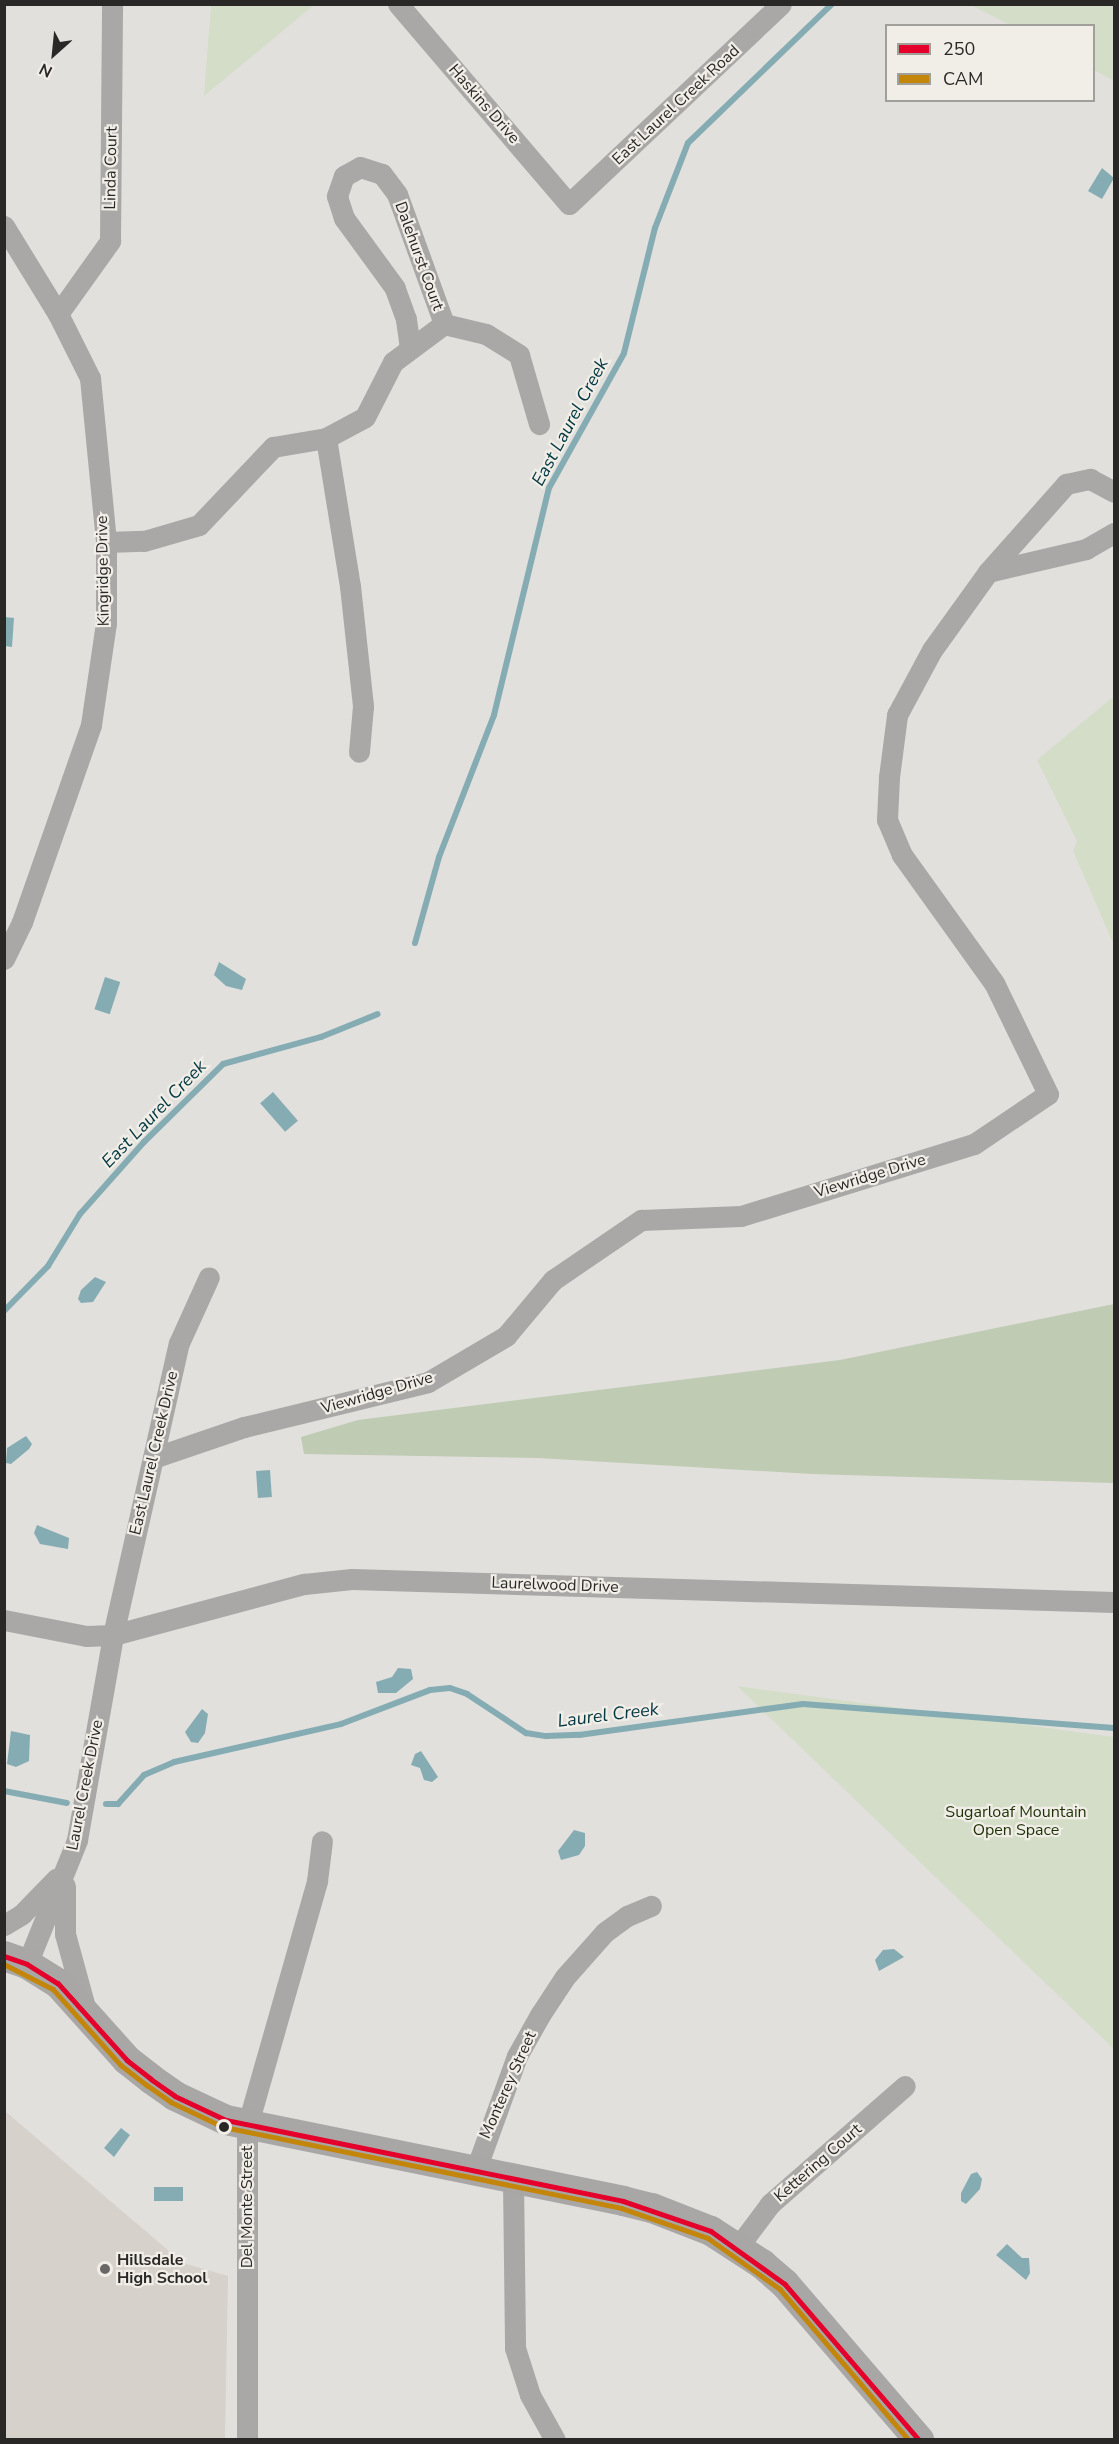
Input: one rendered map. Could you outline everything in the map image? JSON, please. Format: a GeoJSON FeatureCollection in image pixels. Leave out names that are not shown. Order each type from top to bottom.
{"type":"FeatureCollection","features":[{"type":"Feature","properties":{"kind":"main road"},"geometry":{"type":"LineString","coordinates":[[16,1960],[58,1983],[127,2060],[151,2079],[200,2109],[247,2127],[652,2208],[738,2247],[806,2306],[919,2439]]}},
{"type":"Feature","properties":{"kind":"street","name":"Linda Court"},"geometry":{"type":"LineString","coordinates":[[58,314],[110,241],[112,4]]}},
{"type":"Feature","properties":{"kind":"street","name":"Haskins Drive"},"geometry":{"type":"LineString","coordinates":[[398,4],[569,204]]}},
{"type":"Feature","properties":{"kind":"street","name":"East Laurel Creek Road"},"geometry":{"type":"LineString","coordinates":[[569,204],[781,4]]}},
{"type":"Feature","properties":{"kind":"street","name":"Dalehurst Court"},"geometry":{"type":"LineString","coordinates":[[410,348],[406,319],[395,288],[344,219],[337,196],[344,176],[360,168],[382,174],[397,194],[444,324]]}},
{"type":"Feature","properties":{"kind":"street","name":"Kingridge Drive"},"geometry":{"type":"LineString","coordinates":[[4,226],[58,314],[90,378],[106,542],[106,622],[91,725],[22,922],[4,959]]}},
{"type":"Feature","properties":{"kind":"street"},"geometry":{"type":"LineString","coordinates":[[106,542],[144,541],[199,525],[273,447],[326,438],[365,417],[393,362],[444,324],[486,334],[519,355],[539,424]]}},
{"type":"Feature","properties":{"kind":"street"},"geometry":{"type":"LineString","coordinates":[[326,438],[350,586],[363,706],[359,752]]}},
{"type":"Feature","properties":{"kind":"street","name":"Viewridge Drive"},"geometry":{"type":"LineString","coordinates":[[153,1458],[244,1428],[428,1382],[506,1336],[553,1280],[641,1220],[741,1216],[974,1144],[1048,1094],[994,983],[902,855],[887,820],[897,715],[932,650],[988,572],[1066,484],[1090,479],[1114,492]]}},
{"type":"Feature","properties":{"kind":"street"},"geometry":{"type":"LineString","coordinates":[[988,572],[1086,549],[1114,533]]}},
{"type":"Feature","properties":{"kind":"street","name":"East Laurel Creek Drive"},"geometry":{"type":"LineString","coordinates":[[113,1635],[179,1343],[209,1277]]}},
{"type":"Feature","properties":{"kind":"street","name":"Laurelwood Drive"},"geometry":{"type":"LineString","coordinates":[[4,1620],[86,1636],[113,1635],[304,1584],[352,1579],[1114,1602]]}},
{"type":"Feature","properties":{"kind":"street","name":"Laurel Creek Drive"},"geometry":{"type":"LineString","coordinates":[[16,1960],[69,1861],[77,1840],[113,1635]]}},
{"type":"Feature","properties":{"kind":"street","name":"Del Monte Street"},"geometry":{"type":"LineString","coordinates":[[247,2439],[247,2127],[317,1881],[322,1841]]}},
{"type":"Feature","properties":{"kind":"street"},"geometry":{"type":"LineString","coordinates":[[4,1925],[37,1900],[69,1861]]}},
{"type":"Feature","properties":{"kind":"street"},"geometry":{"type":"LineString","coordinates":[[69,1861],[63,1910],[64,1934],[87,2013]]}},
{"type":"Feature","properties":{"kind":"street","name":"Monterey Street"},"geometry":{"type":"LineString","coordinates":[[475,2172],[517,2056],[565,1977],[605,1932],[627,1916],[651,1906]]}},
{"type":"Feature","properties":{"kind":"street","name":"Kettering Court"},"geometry":{"type":"LineString","coordinates":[[738,2247],[770,2204],[905,2086]]}},
{"type":"Feature","properties":{"kind":"street"},"geometry":{"type":"LineString","coordinates":[[513,2180],[515,2348],[530,2395],[555,2439]]}},
{"type":"Feature","properties":{"kind":"shaded area","name":"Hillsdale High School"},"geometry":{"type":"Polygon","coordinates":[[[5,2111],[183,2263],[228,2276],[225,2439],[5,2439],[5,2111]]]}},
{"type":"Feature","properties":{"kind":"green space"},"geometry":{"type":"Polygon","coordinates":[[[211,4],[314,5],[204,96],[211,4]]]}},
{"type":"Feature","properties":{"kind":"green space"},"geometry":{"type":"Polygon","coordinates":[[[971,5],[1114,5],[1114,81],[1095,71],[1095,24],[1008,24],[971,5]]]}},
{"type":"Feature","properties":{"kind":"green space"},"geometry":{"type":"Polygon","coordinates":[[[1114,696],[1114,945],[1073,851],[1077,841],[1037,760],[1114,696]]]}},
{"type":"Feature","properties":{"kind":"green space"},"geometry":{"type":"Polygon","coordinates":[[[1114,1304],[1114,1483],[812,1474],[538,1458],[304,1454],[301,1437],[358,1420],[840,1360],[1114,1304]]]}},
{"type":"Feature","properties":{"kind":"green space","name":"Sugarloaf Mountain Open Space"},"geometry":{"type":"Polygon","coordinates":[[[737,1686],[1114,1737],[1114,2049],[737,1686]]]}},
{"type":"Feature","properties":{"kind":"water"},"geometry":{"type":"Polygon","coordinates":[[[1102,168],[1114,178],[1102,199],[1088,191],[1102,168]]]}},
{"type":"Feature","properties":{"kind":"water"},"geometry":{"type":"Polygon","coordinates":[[[5,617],[14,618],[12,647],[5,646],[5,617]]]}},
{"type":"Feature","properties":{"kind":"water"},"geometry":{"type":"Polygon","coordinates":[[[219,962],[246,979],[242,990],[226,986],[214,975],[219,962]]]}},
{"type":"Feature","properties":{"kind":"water"},"geometry":{"type":"Polygon","coordinates":[[[105,977],[120,982],[110,1014],[94,1009],[105,977]]]}},
{"type":"Feature","properties":{"kind":"water"},"geometry":{"type":"Polygon","coordinates":[[[273,1092],[298,1121],[285,1132],[260,1103],[273,1092]]]}},
{"type":"Feature","properties":{"kind":"water"},"geometry":{"type":"Polygon","coordinates":[[[95,1277],[106,1282],[93,1302],[81,1303],[78,1299],[81,1290],[95,1277]]]}},
{"type":"Feature","properties":{"kind":"water"},"geometry":{"type":"Polygon","coordinates":[[[26,1436],[32,1444],[29,1449],[11,1464],[6,1463],[7,1448],[26,1436]]]}},
{"type":"Feature","properties":{"kind":"water"},"geometry":{"type":"Polygon","coordinates":[[[270,1470],[272,1497],[258,1498],[256,1471],[270,1470]]]}},
{"type":"Feature","properties":{"kind":"water"},"geometry":{"type":"Polygon","coordinates":[[[37,1525],[69,1538],[68,1549],[40,1544],[34,1533],[37,1525]]]}},
{"type":"Feature","properties":{"kind":"water"},"geometry":{"type":"Polygon","coordinates":[[[398,1668],[411,1669],[413,1679],[396,1693],[378,1693],[376,1682],[392,1677],[398,1668]]]}},
{"type":"Feature","properties":{"kind":"water"},"geometry":{"type":"Polygon","coordinates":[[[202,1709],[208,1714],[205,1733],[198,1743],[191,1742],[185,1732],[202,1709]]]}},
{"type":"Feature","properties":{"kind":"water"},"geometry":{"type":"Polygon","coordinates":[[[11,1731],[30,1735],[29,1761],[16,1767],[7,1764],[11,1731]]]}},
{"type":"Feature","properties":{"kind":"water"},"geometry":{"type":"Polygon","coordinates":[[[421,1751],[438,1777],[432,1782],[424,1780],[420,1768],[411,1765],[415,1754],[421,1751]]]}},
{"type":"Feature","properties":{"kind":"water"},"geometry":{"type":"Polygon","coordinates":[[[574,1830],[585,1833],[585,1846],[579,1855],[561,1860],[558,1851],[574,1830]]]}},
{"type":"Feature","properties":{"kind":"water"},"geometry":{"type":"Polygon","coordinates":[[[894,1949],[904,1957],[879,1971],[875,1960],[883,1950],[894,1949]]]}},
{"type":"Feature","properties":{"kind":"water"},"geometry":{"type":"Polygon","coordinates":[[[121,2128],[130,2135],[114,2157],[104,2148],[121,2128]]]}},
{"type":"Feature","properties":{"kind":"water"},"geometry":{"type":"Polygon","coordinates":[[[977,2172],[982,2179],[980,2189],[966,2204],[961,2201],[961,2193],[971,2174],[977,2172]]]}},
{"type":"Feature","properties":{"kind":"water"},"geometry":{"type":"Polygon","coordinates":[[[154,2187],[183,2187],[183,2201],[154,2201],[154,2187]]]}},
{"type":"Feature","properties":{"kind":"water"},"geometry":{"type":"Polygon","coordinates":[[[1007,2244],[1022,2258],[1029,2258],[1030,2273],[1026,2280],[996,2255],[1007,2244]]]}},
{"type":"Feature","properties":{"kind":"waterway","name":"East Laurel Creek"},"geometry":{"type":"LineString","coordinates":[[415,943],[439,857],[494,715],[549,488],[624,353],[655,228],[688,143],[832,4]]}},
{"type":"Feature","properties":{"kind":"waterway","name":"East Laurel Creek"},"geometry":{"type":"LineString","coordinates":[[4,1311],[48,1266],[80,1214],[144,1142],[223,1064],[321,1037],[378,1014]]}},
{"type":"Feature","properties":{"kind":"waterway","name":"Laurel Creek"},"geometry":{"type":"LineString","coordinates":[[106,1804],[118,1804],[144,1775],[174,1762],[341,1724],[430,1690],[450,1688],[467,1694],[526,1733],[546,1736],[579,1735],[803,1704],[1114,1728]]}},
{"type":"Feature","properties":{"kind":"waterway","name":"Laurel Creek"},"geometry":{"type":"LineString","coordinates":[[4,1791],[67,1803]]}},
{"type":"Feature","properties":{"kind":"transit line","name":"250"},"geometry":{"type":"LineString","coordinates":[[4,1956],[27,1964],[58,1983],[127,2060],[151,2079],[175,2096],[226,2120],[623,2201],[711,2231],[785,2284],[919,2440]]}},
{"type":"Feature","properties":{"kind":"transit line","name":"CAM"},"geometry":{"type":"LineString","coordinates":[[4,1964],[53,1989],[121,2065],[147,2085],[171,2102],[224,2127],[621,2208],[708,2238],[780,2289],[909,2440]]}},
{"type":"Feature","properties":{"kind":"place","name":"Hillsdale High School"},"geometry":{"type":"Point","coordinates":[105,2269]}}]}
